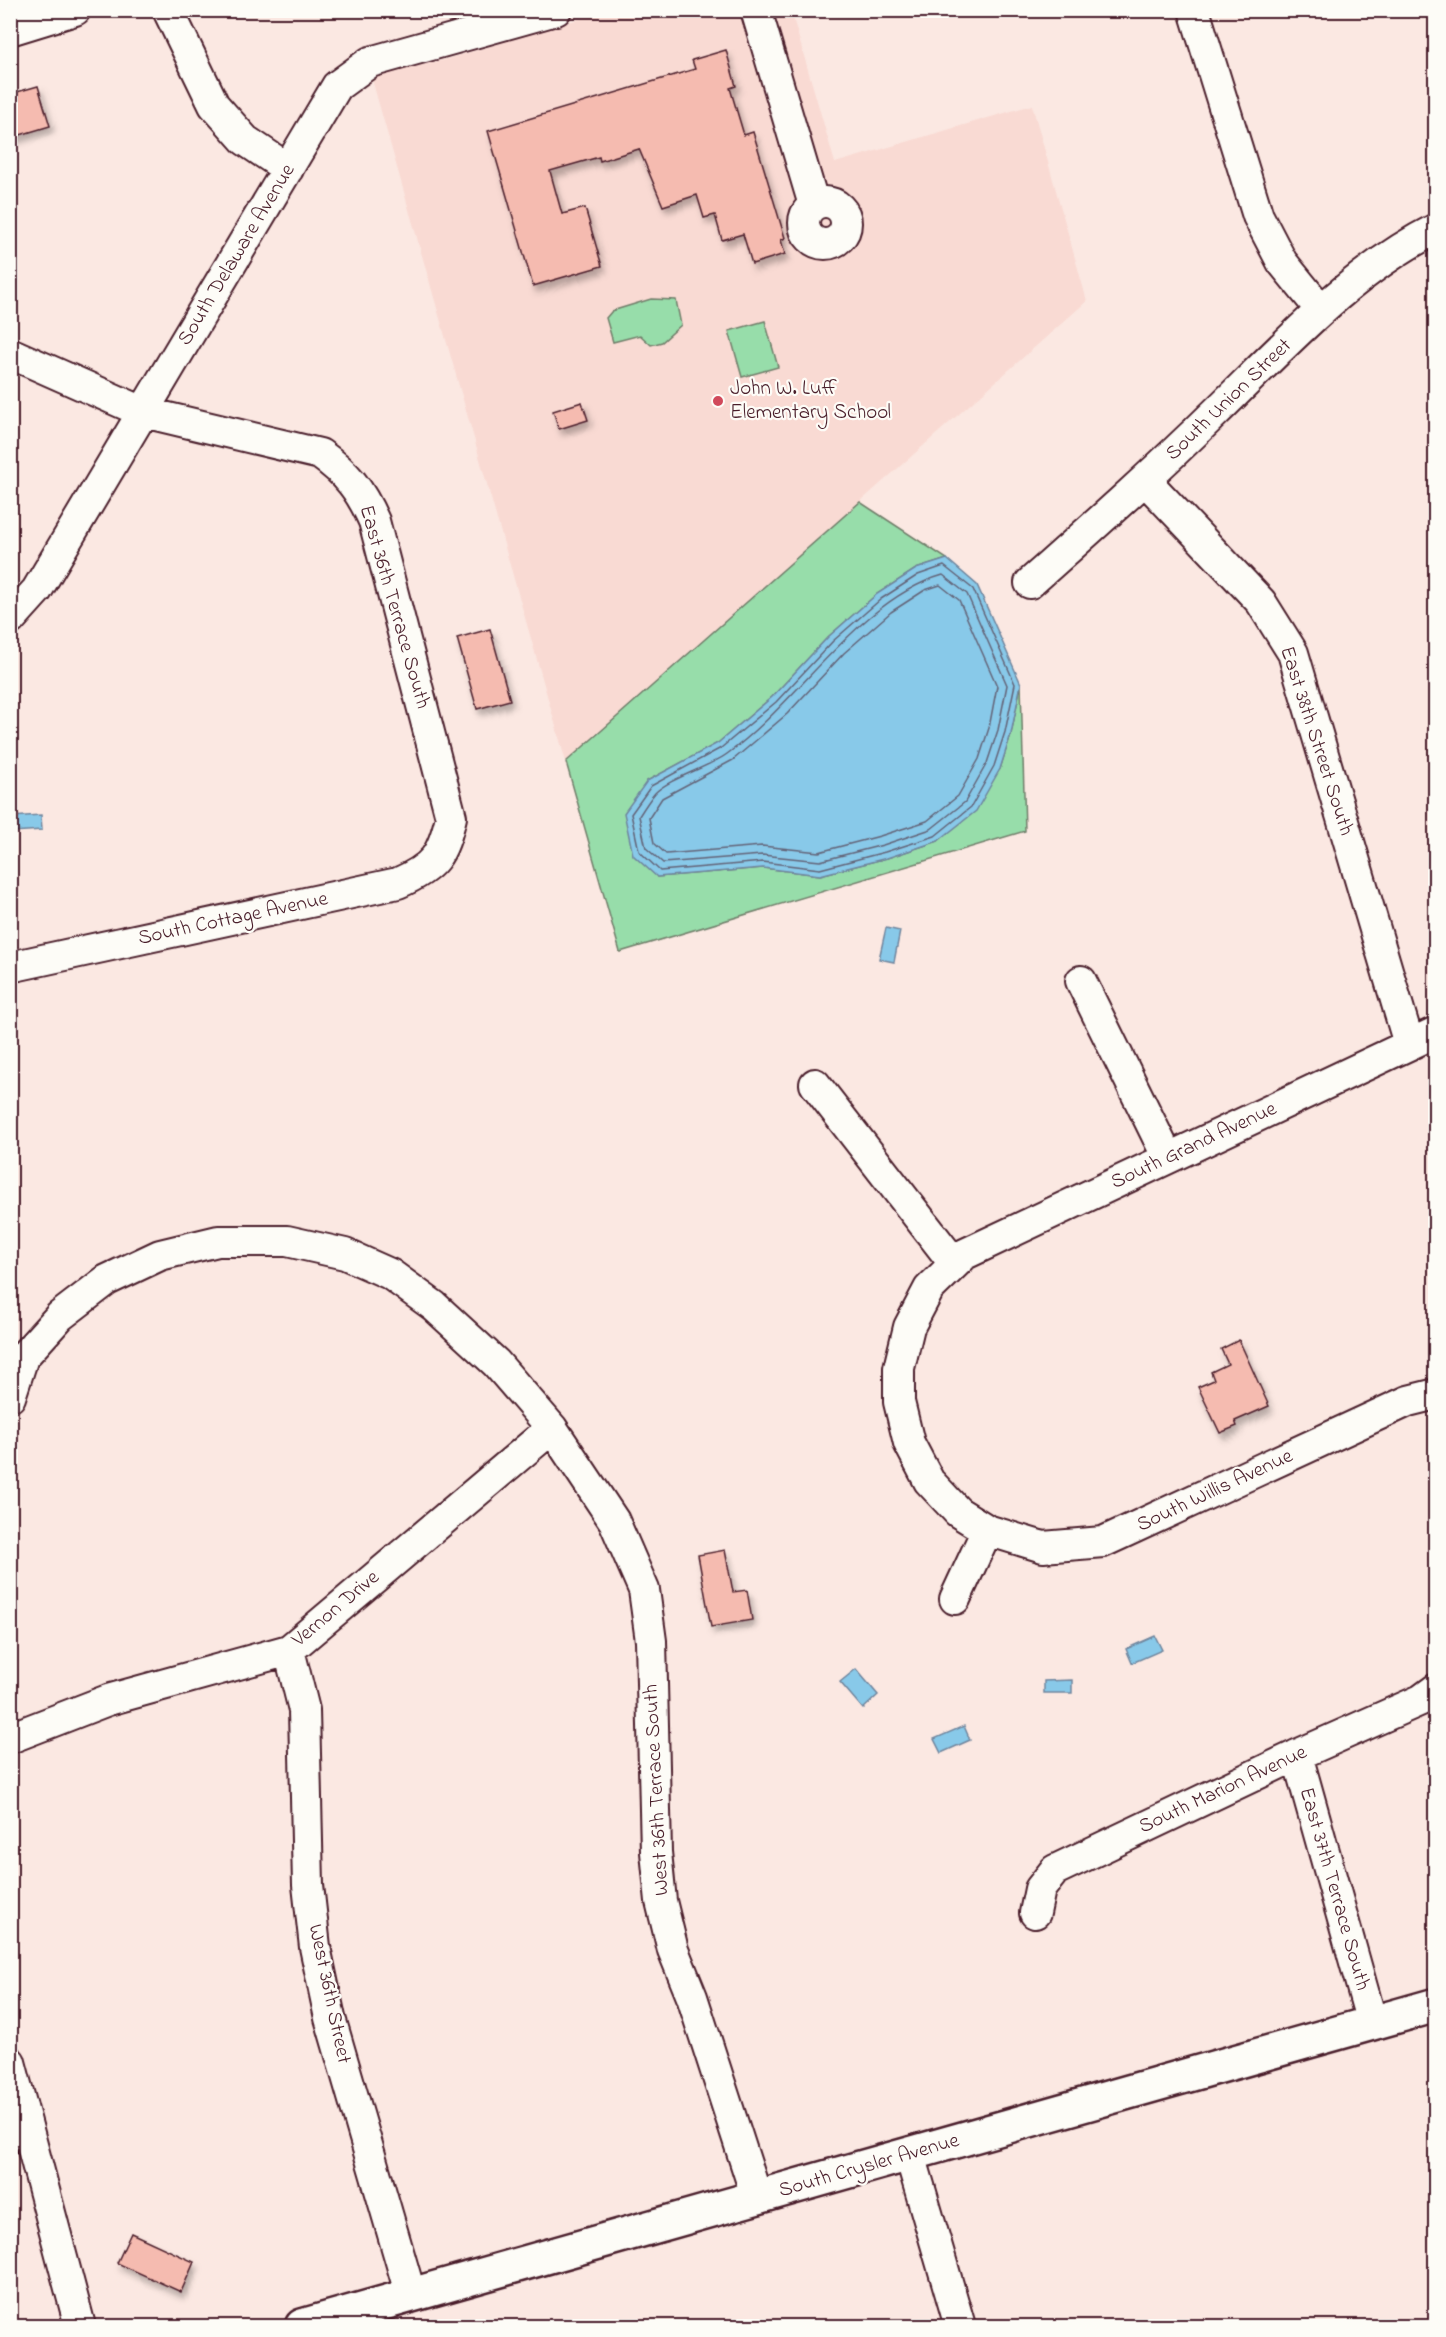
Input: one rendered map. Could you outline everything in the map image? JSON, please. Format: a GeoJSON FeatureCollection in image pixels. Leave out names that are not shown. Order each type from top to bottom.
{"type":"FeatureCollection","features":[{"type":"Feature","properties":{"kind":"main road","name":"South Crysler Avenue"},"geometry":{"type":"LineString","coordinates":[[302,2326],[1436,2005]]}},
{"type":"Feature","properties":{"kind":"street"},"geometry":{"type":"LineString","coordinates":[[10,30],[75,10]]}},
{"type":"Feature","properties":{"kind":"street"},"geometry":{"type":"LineString","coordinates":[[168,10],[214,105],[245,140],[288,169]]}},
{"type":"Feature","properties":{"kind":"street","name":"South Delaware Avenue"},"geometry":{"type":"LineString","coordinates":[[10,620],[37,590],[337,86],[370,62],[556,10]]}},
{"type":"Feature","properties":{"kind":"street"},"geometry":{"type":"LineString","coordinates":[[756,10],[814,205]]}},
{"type":"Feature","properties":{"kind":"street"},"geometry":{"type":"LineString","coordinates":[[1194,10],[1258,216],[1282,262],[1321,310]]}},
{"type":"Feature","properties":{"kind":"street","name":"South Union Street"},"geometry":{"type":"LineString","coordinates":[[1030,583],[1146,481],[1321,310],[1378,264],[1436,229]]}},
{"type":"Feature","properties":{"kind":"street","name":"East 36th Terrace South"},"geometry":{"type":"LineString","coordinates":[[10,353],[143,412],[320,454],[342,470],[361,492],[374,521],[451,817],[443,848]]}},
{"type":"Feature","properties":{"kind":"street","name":"East 38th Street South"},"geometry":{"type":"LineString","coordinates":[[1146,481],[1262,602],[1293,653],[1409,1044]]}},
{"type":"Feature","properties":{"kind":"street","name":"South Cottage Avenue"},"geometry":{"type":"LineString","coordinates":[[10,967],[398,883],[421,874],[443,848]]}},
{"type":"Feature","properties":{"kind":"street"},"geometry":{"type":"LineString","coordinates":[[1081,981],[1167,1158]]}},
{"type":"Feature","properties":{"kind":"street","name":"South Grand Avenue"},"geometry":{"type":"LineString","coordinates":[[987,1530],[958,1512],[929,1481],[909,1443],[898,1402],[899,1368],[909,1327],[929,1289],[965,1254],[1436,1032]]}},
{"type":"Feature","properties":{"kind":"street"},"geometry":{"type":"LineString","coordinates":[[815,1084],[954,1263]]}},
{"type":"Feature","properties":{"kind":"street","name":"West 36th Terrace South"},"geometry":{"type":"LineString","coordinates":[[10,1397],[23,1357],[60,1316],[107,1280],[160,1255],[218,1241],[287,1241],[345,1254],[390,1274],[434,1305],[496,1363],[552,1428],[614,1521],[644,1590],[651,1641],[656,1852],[661,1902],[673,1950],[692,1997],[757,2198]]}},
{"type":"Feature","properties":{"kind":"street","name":"South Willis Avenue"},"geometry":{"type":"LineString","coordinates":[[987,1530],[1044,1547],[1103,1542],[1407,1401],[1436,1394]]}},
{"type":"Feature","properties":{"kind":"street","name":"Vernon Drive"},"geometry":{"type":"LineString","coordinates":[[10,1738],[108,1700],[289,1650],[552,1428]]}},
{"type":"Feature","properties":{"kind":"street"},"geometry":{"type":"LineString","coordinates":[[955,1599],[987,1530]]}},
{"type":"Feature","properties":{"kind":"street","name":"West 36th Street"},"geometry":{"type":"LineString","coordinates":[[289,1650],[304,1710],[308,1885],[315,1947],[330,2018],[411,2296]]}},
{"type":"Feature","properties":{"kind":"street","name":"South Marion Avenue"},"geometry":{"type":"LineString","coordinates":[[1035,1913],[1040,1889],[1055,1870],[1297,1755],[1421,1700],[1436,1689]]}},
{"type":"Feature","properties":{"kind":"street","name":"East 37th Terrace South"},"geometry":{"type":"LineString","coordinates":[[1297,1755],[1372,2023]]}},
{"type":"Feature","properties":{"kind":"street"},"geometry":{"type":"LineString","coordinates":[[10,2062],[80,2326]]}},
{"type":"Feature","properties":{"kind":"street"},"geometry":{"type":"LineString","coordinates":[[910,2155],[960,2326]]}},
{"type":"Feature","properties":{"kind":"shaded area","name":"John W. Luff Elementary School"},"geometry":{"type":"Polygon","coordinates":[[[605,11],[791,11],[835,163],[1032,105],[1087,301],[566,762],[371,76],[444,60],[605,11]]]}},
{"type":"Feature","properties":{"kind":"green space"},"geometry":{"type":"Polygon","coordinates":[[[651,299],[676,300],[681,325],[662,342],[651,345],[640,335],[613,342],[606,318],[612,311],[651,299]]]}},
{"type":"Feature","properties":{"kind":"green space"},"geometry":{"type":"Polygon","coordinates":[[[765,321],[778,367],[742,377],[729,331],[765,321]]]}},
{"type":"Feature","properties":{"kind":"green space"},"geometry":{"type":"Polygon","coordinates":[[[860,502],[947,559],[916,569],[877,594],[828,637],[772,697],[718,743],[647,781],[657,877],[763,868],[820,875],[887,858],[938,841],[1000,769],[1011,734],[1021,684],[1025,831],[620,952],[566,762],[860,502]]]}},
{"type":"Feature","properties":{"kind":"water"},"geometry":{"type":"Polygon","coordinates":[[[947,559],[977,585],[1021,684],[1011,734],[1000,769],[976,811],[938,841],[887,858],[820,875],[763,868],[657,877],[633,855],[624,813],[647,781],[718,743],[772,697],[828,637],[877,594],[916,569],[947,559]]]}},
{"type":"Feature","properties":{"kind":"water"},"geometry":{"type":"Polygon","coordinates":[[[41,815],[42,830],[12,832],[11,817],[41,815]]]}},
{"type":"Feature","properties":{"kind":"water"},"geometry":{"type":"Polygon","coordinates":[[[886,928],[900,931],[894,962],[879,959],[886,928]]]}},
{"type":"Feature","properties":{"kind":"water"},"geometry":{"type":"Polygon","coordinates":[[[1155,1636],[1162,1650],[1132,1663],[1126,1649],[1155,1636]]]}},
{"type":"Feature","properties":{"kind":"water"},"geometry":{"type":"Polygon","coordinates":[[[856,1669],[878,1695],[863,1709],[840,1682],[856,1669]]]}},
{"type":"Feature","properties":{"kind":"water"},"geometry":{"type":"Polygon","coordinates":[[[1072,1680],[1072,1693],[1044,1693],[1044,1681],[1072,1680]]]}},
{"type":"Feature","properties":{"kind":"water"},"geometry":{"type":"Polygon","coordinates":[[[964,1726],[970,1740],[941,1753],[934,1739],[964,1726]]]}},
{"type":"Feature","properties":{"kind":"building"},"geometry":{"type":"Polygon","coordinates":[[[726,50],[736,86],[730,88],[744,135],[753,132],[785,238],[781,240],[785,254],[752,264],[743,234],[722,240],[715,215],[704,218],[697,195],[663,206],[639,149],[600,161],[599,157],[550,171],[562,214],[585,208],[602,266],[533,286],[488,131],[695,69],[692,60],[726,50]]]}},
{"type":"Feature","properties":{"kind":"building"},"geometry":{"type":"Polygon","coordinates":[[[38,86],[50,126],[10,138],[10,94],[38,86]]]}},
{"type":"Feature","properties":{"kind":"building"},"geometry":{"type":"Polygon","coordinates":[[[582,402],[588,420],[559,429],[553,411],[582,402]]]}},
{"type":"Feature","properties":{"kind":"building"},"geometry":{"type":"Polygon","coordinates":[[[490,629],[510,700],[477,709],[457,638],[490,629]]]}},
{"type":"Feature","properties":{"kind":"building"},"geometry":{"type":"Polygon","coordinates":[[[1239,1340],[1269,1406],[1235,1421],[1237,1426],[1220,1433],[1198,1387],[1214,1380],[1211,1372],[1228,1364],[1221,1349],[1239,1340]]]}},
{"type":"Feature","properties":{"kind":"building"},"geometry":{"type":"Polygon","coordinates":[[[725,1550],[733,1592],[747,1590],[752,1620],[711,1627],[698,1555],[725,1550]]]}},
{"type":"Feature","properties":{"kind":"building"},"geometry":{"type":"Polygon","coordinates":[[[131,2233],[194,2262],[181,2292],[117,2263],[131,2233]]]}},
{"type":"Feature","properties":{"kind":"place","name":"John W. Luff Elementary School"},"geometry":{"type":"Point","coordinates":[718,401]}}]}
